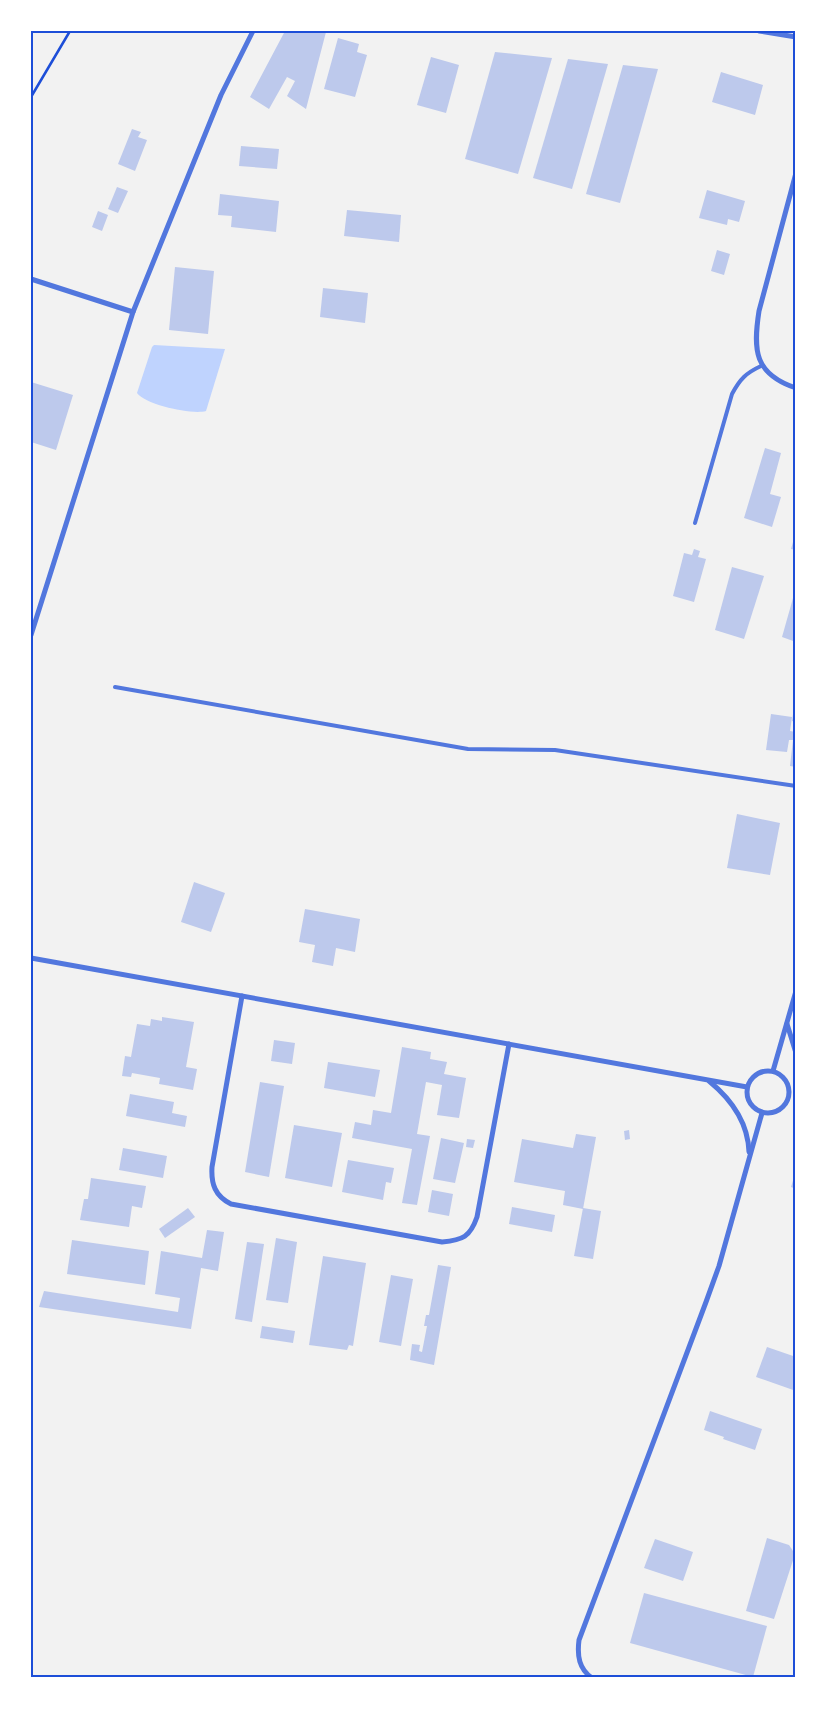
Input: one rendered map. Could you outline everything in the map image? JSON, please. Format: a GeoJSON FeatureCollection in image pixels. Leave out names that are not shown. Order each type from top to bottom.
{"type":"FeatureCollection","features":[{"type":"Feature","properties":{"kind":"street"},"geometry":{"type":"LineString","coordinates":[[31,635],[133,312],[218,103],[253,31]]}},
{"type":"Feature","properties":{"kind":"street"},"geometry":{"type":"LineString","coordinates":[[759,31],[796,37]]}},
{"type":"Feature","properties":{"kind":"street"},"geometry":{"type":"LineString","coordinates":[[796,173],[759,311],[756,333],[761,366],[775,378],[796,388]]}},
{"type":"Feature","properties":{"kind":"street"},"geometry":{"type":"LineString","coordinates":[[31,280],[133,312]]}},
{"type":"Feature","properties":{"kind":"street"},"geometry":{"type":"LineString","coordinates":[[31,958],[747,1087]]}},
{"type":"Feature","properties":{"kind":"street"},"geometry":{"type":"LineString","coordinates":[[773,1072],[796,991]]}},
{"type":"Feature","properties":{"kind":"street"},"geometry":{"type":"LineString","coordinates":[[242,996],[212,1167],[211,1180],[223,1200],[231,1204],[442,1242],[454,1241],[464,1237],[472,1230],[478,1217],[509,1044]]}},
{"type":"Feature","properties":{"kind":"street"},"geometry":{"type":"LineString","coordinates":[[787,1021],[788,1031],[796,1053]]}},
{"type":"Feature","properties":{"kind":"street"},"geometry":{"type":"LineString","coordinates":[[761,1071],[773,1072],[781,1075],[786,1080],[789,1087],[789,1095],[784,1106],[779,1110],[773,1113],[762,1113],[752,1107],[748,1101],[747,1087],[750,1080],[761,1071]]}},
{"type":"Feature","properties":{"kind":"street"},"geometry":{"type":"LineString","coordinates":[[709,1080],[734,1106],[741,1118],[750,1157]]}},
{"type":"Feature","properties":{"kind":"street"},"geometry":{"type":"LineString","coordinates":[[789,1095],[796,1096]]}},
{"type":"Feature","properties":{"kind":"street"},"geometry":{"type":"LineString","coordinates":[[592,1678],[582,1667],[578,1657],[579,1640],[719,1266],[762,1113]]}},
{"type":"Feature","properties":{"kind":"lane"},"geometry":{"type":"LineString","coordinates":[[695,523],[732,394],[738,383],[748,372],[761,366]]}},
{"type":"Feature","properties":{"kind":"lane"},"geometry":{"type":"LineString","coordinates":[[116,687],[468,749],[555,750],[796,786]]}},
{"type":"Feature","properties":{"kind":"path"},"geometry":{"type":"LineString","coordinates":[[31,97],[70,31]]}},
{"type":"Feature","properties":{"kind":"water"},"geometry":{"type":"Polygon","coordinates":[[[154,345],[225,349],[206,411],[191,412],[170,408],[150,401],[137,393],[154,345]]]}},
{"type":"Feature","properties":{"kind":"building"},"geometry":{"type":"Polygon","coordinates":[[[285,31],[326,32],[306,109],[287,96],[295,81],[287,77],[269,109],[250,97],[285,31]]]}},
{"type":"Feature","properties":{"kind":"building"},"geometry":{"type":"Polygon","coordinates":[[[338,38],[359,44],[357,52],[367,55],[355,97],[324,89],[338,38]]]}},
{"type":"Feature","properties":{"kind":"building"},"geometry":{"type":"Polygon","coordinates":[[[495,52],[552,58],[518,174],[465,159],[495,52]]]}},
{"type":"Feature","properties":{"kind":"building"},"geometry":{"type":"Polygon","coordinates":[[[431,57],[459,65],[446,113],[417,105],[431,57]]]}},
{"type":"Feature","properties":{"kind":"building"},"geometry":{"type":"Polygon","coordinates":[[[568,59],[608,64],[572,189],[533,178],[568,59]]]}},
{"type":"Feature","properties":{"kind":"building"},"geometry":{"type":"Polygon","coordinates":[[[623,65],[658,69],[620,203],[586,194],[623,65]]]}},
{"type":"Feature","properties":{"kind":"building"},"geometry":{"type":"Polygon","coordinates":[[[721,72],[763,85],[755,115],[712,102],[721,72]]]}},
{"type":"Feature","properties":{"kind":"building"},"geometry":{"type":"Polygon","coordinates":[[[132,129],[141,132],[138,137],[147,140],[135,171],[118,164],[132,129]]]}},
{"type":"Feature","properties":{"kind":"building"},"geometry":{"type":"Polygon","coordinates":[[[241,146],[279,149],[277,169],[239,166],[241,146]]]}},
{"type":"Feature","properties":{"kind":"building"},"geometry":{"type":"Polygon","coordinates":[[[117,187],[128,191],[118,213],[108,209],[117,187]]]}},
{"type":"Feature","properties":{"kind":"building"},"geometry":{"type":"Polygon","coordinates":[[[707,190],[745,201],[739,222],[728,219],[727,225],[699,218],[707,190]]]}},
{"type":"Feature","properties":{"kind":"building"},"geometry":{"type":"Polygon","coordinates":[[[220,194],[279,201],[276,232],[231,227],[232,216],[218,215],[220,194]]]}},
{"type":"Feature","properties":{"kind":"building"},"geometry":{"type":"Polygon","coordinates":[[[347,210],[401,215],[399,242],[344,236],[347,210]]]}},
{"type":"Feature","properties":{"kind":"building"},"geometry":{"type":"Polygon","coordinates":[[[98,211],[108,215],[102,231],[92,227],[98,211]]]}},
{"type":"Feature","properties":{"kind":"building"},"geometry":{"type":"Polygon","coordinates":[[[717,250],[730,254],[724,275],[711,271],[717,250]]]}},
{"type":"Feature","properties":{"kind":"building"},"geometry":{"type":"Polygon","coordinates":[[[175,267],[214,271],[208,334],[169,330],[175,267]]]}},
{"type":"Feature","properties":{"kind":"building"},"geometry":{"type":"Polygon","coordinates":[[[323,288],[368,293],[365,323],[320,317],[323,288]]]}},
{"type":"Feature","properties":{"kind":"building"},"geometry":{"type":"Polygon","coordinates":[[[31,382],[73,395],[56,450],[31,442],[31,382]]]}},
{"type":"Feature","properties":{"kind":"building"},"geometry":{"type":"Polygon","coordinates":[[[765,448],[781,453],[770,494],[781,497],[772,527],[744,518],[765,448]]]}},
{"type":"Feature","properties":{"kind":"building"},"geometry":{"type":"Polygon","coordinates":[[[796,535],[796,550],[791,549],[796,535]]]}},
{"type":"Feature","properties":{"kind":"building"},"geometry":{"type":"Polygon","coordinates":[[[694,549],[700,551],[698,557],[706,559],[694,602],[673,596],[684,553],[692,555],[694,549]]]}},
{"type":"Feature","properties":{"kind":"building"},"geometry":{"type":"Polygon","coordinates":[[[732,567],[764,576],[744,639],[715,630],[732,567]]]}},
{"type":"Feature","properties":{"kind":"building"},"geometry":{"type":"Polygon","coordinates":[[[796,591],[796,642],[782,637],[796,591]]]}},
{"type":"Feature","properties":{"kind":"building"},"geometry":{"type":"Polygon","coordinates":[[[796,702],[796,722],[792,721],[796,702]]]}},
{"type":"Feature","properties":{"kind":"building"},"geometry":{"type":"Polygon","coordinates":[[[771,714],[792,717],[790,731],[796,732],[796,767],[790,766],[793,740],[789,740],[787,752],[766,750],[771,714]]]}},
{"type":"Feature","properties":{"kind":"building"},"geometry":{"type":"Polygon","coordinates":[[[737,814],[780,823],[770,875],[727,868],[737,814]]]}},
{"type":"Feature","properties":{"kind":"building"},"geometry":{"type":"Polygon","coordinates":[[[194,882],[225,893],[211,932],[181,922],[194,882]]]}},
{"type":"Feature","properties":{"kind":"building"},"geometry":{"type":"Polygon","coordinates":[[[305,909],[360,919],[355,952],[336,948],[333,966],[312,962],[315,945],[299,942],[305,909]]]}},
{"type":"Feature","properties":{"kind":"building"},"geometry":{"type":"Polygon","coordinates":[[[162,1017],[194,1022],[186,1067],[197,1069],[193,1090],[159,1084],[160,1078],[132,1073],[131,1077],[122,1076],[125,1056],[131,1057],[137,1024],[150,1026],[151,1019],[162,1021],[162,1017]]]}},
{"type":"Feature","properties":{"kind":"building"},"geometry":{"type":"Polygon","coordinates":[[[274,1040],[295,1043],[292,1064],[271,1061],[274,1040]]]}},
{"type":"Feature","properties":{"kind":"building"},"geometry":{"type":"Polygon","coordinates":[[[402,1047],[431,1052],[430,1059],[447,1062],[444,1074],[466,1078],[459,1118],[437,1115],[442,1085],[426,1082],[417,1134],[430,1136],[417,1205],[402,1203],[412,1149],[352,1138],[355,1122],[371,1125],[373,1110],[391,1113],[402,1047]]]}},
{"type":"Feature","properties":{"kind":"building"},"geometry":{"type":"Polygon","coordinates":[[[328,1062],[380,1070],[375,1097],[324,1088],[328,1062]]]}},
{"type":"Feature","properties":{"kind":"building"},"geometry":{"type":"Polygon","coordinates":[[[260,1082],[284,1086],[269,1177],[245,1172],[260,1082]]]}},
{"type":"Feature","properties":{"kind":"building"},"geometry":{"type":"Polygon","coordinates":[[[130,1094],[174,1102],[172,1113],[187,1116],[185,1127],[126,1116],[130,1094]]]}},
{"type":"Feature","properties":{"kind":"building"},"geometry":{"type":"Polygon","coordinates":[[[294,1125],[342,1133],[332,1187],[285,1178],[294,1125]]]}},
{"type":"Feature","properties":{"kind":"building"},"geometry":{"type":"Polygon","coordinates":[[[629,1130],[630,1139],[625,1140],[624,1131],[629,1130]]]}},
{"type":"Feature","properties":{"kind":"building"},"geometry":{"type":"Polygon","coordinates":[[[576,1134],[596,1137],[583,1209],[563,1205],[565,1191],[514,1182],[522,1139],[573,1148],[576,1134]]]}},
{"type":"Feature","properties":{"kind":"building"},"geometry":{"type":"Polygon","coordinates":[[[441,1138],[464,1143],[455,1183],[433,1179],[441,1138]]]}},
{"type":"Feature","properties":{"kind":"building"},"geometry":{"type":"Polygon","coordinates":[[[467,1139],[475,1140],[473,1148],[466,1147],[467,1139]]]}},
{"type":"Feature","properties":{"kind":"building"},"geometry":{"type":"Polygon","coordinates":[[[123,1148],[167,1156],[163,1178],[119,1170],[123,1148]]]}},
{"type":"Feature","properties":{"kind":"building"},"geometry":{"type":"Polygon","coordinates":[[[348,1160],[394,1168],[391,1183],[386,1182],[383,1200],[342,1192],[348,1160]]]}},
{"type":"Feature","properties":{"kind":"building"},"geometry":{"type":"Polygon","coordinates":[[[796,1174],[796,1189],[791,1187],[796,1174]]]}},
{"type":"Feature","properties":{"kind":"building"},"geometry":{"type":"Polygon","coordinates":[[[91,1178],[146,1186],[142,1208],[132,1206],[129,1227],[80,1220],[84,1199],[88,1199],[91,1178]]]}},
{"type":"Feature","properties":{"kind":"building"},"geometry":{"type":"Polygon","coordinates":[[[432,1190],[453,1194],[449,1216],[428,1212],[432,1190]]]}},
{"type":"Feature","properties":{"kind":"building"},"geometry":{"type":"Polygon","coordinates":[[[512,1207],[555,1215],[552,1232],[509,1224],[512,1207]]]}},
{"type":"Feature","properties":{"kind":"building"},"geometry":{"type":"Polygon","coordinates":[[[188,1208],[195,1217],[165,1238],[159,1229],[188,1208]]]}},
{"type":"Feature","properties":{"kind":"building"},"geometry":{"type":"Polygon","coordinates":[[[583,1208],[601,1211],[593,1259],[574,1256],[583,1208]]]}},
{"type":"Feature","properties":{"kind":"building"},"geometry":{"type":"Polygon","coordinates":[[[207,1230],[224,1232],[218,1271],[201,1268],[191,1329],[39,1307],[44,1291],[178,1312],[180,1298],[155,1294],[161,1251],[202,1258],[207,1230]]]}},
{"type":"Feature","properties":{"kind":"building"},"geometry":{"type":"Polygon","coordinates":[[[276,1238],[297,1242],[288,1303],[266,1300],[276,1238]]]}},
{"type":"Feature","properties":{"kind":"building"},"geometry":{"type":"Polygon","coordinates":[[[72,1240],[149,1251],[145,1285],[67,1274],[72,1240]]]}},
{"type":"Feature","properties":{"kind":"building"},"geometry":{"type":"Polygon","coordinates":[[[247,1242],[264,1244],[252,1322],[235,1319],[247,1242]]]}},
{"type":"Feature","properties":{"kind":"building"},"geometry":{"type":"Polygon","coordinates":[[[323,1256],[366,1263],[353,1346],[349,1345],[347,1350],[309,1345],[323,1256]]]}},
{"type":"Feature","properties":{"kind":"building"},"geometry":{"type":"Polygon","coordinates":[[[438,1265],[451,1267],[434,1365],[410,1360],[412,1344],[420,1345],[419,1351],[422,1352],[427,1326],[424,1326],[426,1315],[429,1315],[438,1265]]]}},
{"type":"Feature","properties":{"kind":"building"},"geometry":{"type":"Polygon","coordinates":[[[391,1275],[413,1279],[401,1346],[379,1342],[391,1275]]]}},
{"type":"Feature","properties":{"kind":"building"},"geometry":{"type":"Polygon","coordinates":[[[262,1326],[295,1331],[293,1343],[260,1338],[262,1326]]]}},
{"type":"Feature","properties":{"kind":"building"},"geometry":{"type":"Polygon","coordinates":[[[767,1347],[796,1357],[796,1391],[756,1377],[767,1347]]]}},
{"type":"Feature","properties":{"kind":"building"},"geometry":{"type":"Polygon","coordinates":[[[710,1411],[762,1429],[755,1450],[704,1430],[710,1411]]]}},
{"type":"Feature","properties":{"kind":"building"},"geometry":{"type":"Polygon","coordinates":[[[767,1538],[789,1545],[795,1554],[774,1619],[746,1611],[767,1538]]]}},
{"type":"Feature","properties":{"kind":"building"},"geometry":{"type":"Polygon","coordinates":[[[655,1539],[693,1552],[683,1581],[644,1568],[655,1539]]]}},
{"type":"Feature","properties":{"kind":"building"},"geometry":{"type":"Polygon","coordinates":[[[644,1593],[767,1626],[753,1677],[630,1643],[644,1593]]]}}]}
